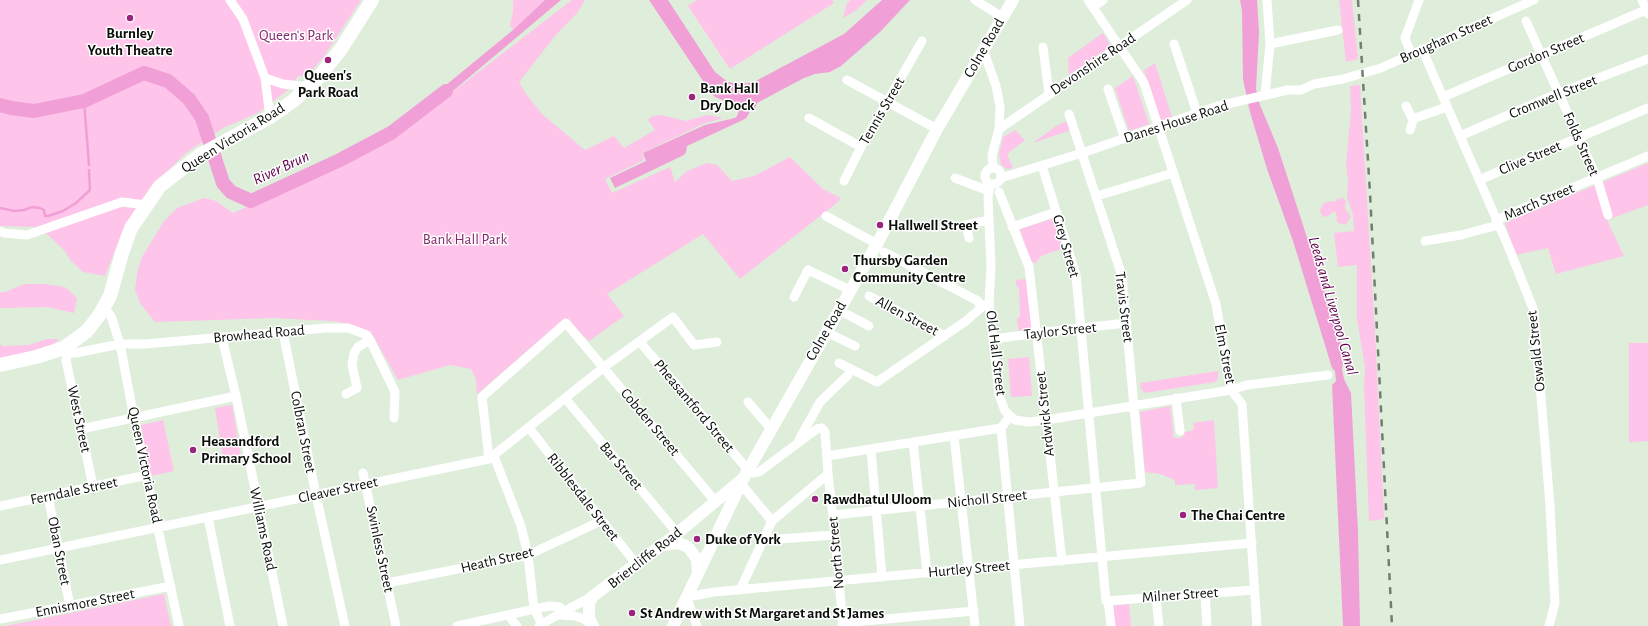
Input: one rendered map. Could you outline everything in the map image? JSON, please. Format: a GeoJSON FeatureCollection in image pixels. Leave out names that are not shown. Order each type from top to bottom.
{"type":"FeatureCollection","features":[{"type":"Feature","properties":{"kind":"highway","name":"Queen Victoria Road"},"geometry":{"type":"LineString","coordinates":[[102,311],[110,296],[122,253],[131,228],[160,186],[200,156],[270,117],[309,86],[319,77],[341,50],[372,0]]}},
{"type":"Feature","properties":{"kind":"highway"},"geometry":{"type":"LineString","coordinates":[[0,365],[66,350],[87,331],[102,311]]}},
{"type":"Feature","properties":{"kind":"main road","name":"Colne Road"},"geometry":{"type":"LineString","coordinates":[[673,626],[744,478],[838,310],[850,290],[880,248],[938,129],[983,49],[1013,0]]}},
{"type":"Feature","properties":{"kind":"main road","name":"Briercliffe Road"},"geometry":{"type":"LineString","coordinates":[[593,596],[637,565],[744,478]]}},
{"type":"Feature","properties":{"kind":"main road"},"geometry":{"type":"LineString","coordinates":[[662,545],[679,543],[688,547],[697,560],[698,574]]}},
{"type":"Feature","properties":{"kind":"main road"},"geometry":{"type":"LineString","coordinates":[[593,596],[589,603],[588,610],[589,618],[593,626]]}},
{"type":"Feature","properties":{"kind":"street"},"geometry":{"type":"LineString","coordinates":[[230,0],[243,19],[265,78],[270,117]]}},
{"type":"Feature","properties":{"kind":"street"},"geometry":{"type":"LineString","coordinates":[[975,0],[1002,17]]}},
{"type":"Feature","properties":{"kind":"street"},"geometry":{"type":"LineString","coordinates":[[1103,0],[1090,4],[1144,83],[1158,126]]}},
{"type":"Feature","properties":{"kind":"street","name":"Devonshire Road"},"geometry":{"type":"LineString","coordinates":[[999,129],[1187,0]]}},
{"type":"Feature","properties":{"kind":"street"},"geometry":{"type":"LineString","coordinates":[[1264,96],[1270,44],[1268,0]]}},
{"type":"Feature","properties":{"kind":"street"},"geometry":{"type":"LineString","coordinates":[[1411,54],[1405,38],[1419,0]]}},
{"type":"Feature","properties":{"kind":"street","name":"Brougham Street"},"geometry":{"type":"LineString","coordinates":[[1353,76],[1381,68],[1518,3],[1534,0]]}},
{"type":"Feature","properties":{"kind":"street"},"geometry":{"type":"LineString","coordinates":[[1642,0],[1647,11]]}},
{"type":"Feature","properties":{"kind":"street","name":"Gordon Street"},"geometry":{"type":"LineString","coordinates":[[1443,97],[1647,11]]}},
{"type":"Feature","properties":{"kind":"street","name":"Folds Street"},"geometry":{"type":"LineString","coordinates":[[1526,21],[1597,178],[1608,215]]}},
{"type":"Feature","properties":{"kind":"street"},"geometry":{"type":"LineString","coordinates":[[1270,44],[1338,30]]}},
{"type":"Feature","properties":{"kind":"street","name":"Tennis Street"},"geometry":{"type":"LineString","coordinates":[[844,181],[861,146],[888,102],[922,41]]}},
{"type":"Feature","properties":{"kind":"street"},"geometry":{"type":"LineString","coordinates":[[1174,44],[1197,113]]}},
{"type":"Feature","properties":{"kind":"street"},"geometry":{"type":"LineString","coordinates":[[1043,47],[1049,94]]}},
{"type":"Feature","properties":{"kind":"street"},"geometry":{"type":"LineString","coordinates":[[983,49],[996,86],[1000,106],[999,129],[992,155],[993,167],[999,170],[1001,178]]}},
{"type":"Feature","properties":{"kind":"street","name":"Oswald Street"},"geometry":{"type":"LineString","coordinates":[[1422,49],[1534,311],[1550,506],[1555,603],[1549,626]]}},
{"type":"Feature","properties":{"kind":"street","name":"Cromwell Street"},"geometry":{"type":"LineString","coordinates":[[1460,136],[1559,93],[1648,59]]}},
{"type":"Feature","properties":{"kind":"street","name":"Danes House Road"},"geometry":{"type":"LineString","coordinates":[[993,189],[1001,178],[1125,139],[1158,126],[1218,106],[1288,90],[1301,90],[1314,84],[1353,76]]}},
{"type":"Feature","properties":{"kind":"street"},"geometry":{"type":"LineString","coordinates":[[265,78],[284,84],[309,86]]}},
{"type":"Feature","properties":{"kind":"street"},"geometry":{"type":"LineString","coordinates":[[847,80],[938,129]]}},
{"type":"Feature","properties":{"kind":"street"},"geometry":{"type":"LineString","coordinates":[[1108,88],[1125,139]]}},
{"type":"Feature","properties":{"kind":"street"},"geometry":{"type":"LineString","coordinates":[[1406,106],[1413,120],[1410,130]]}},
{"type":"Feature","properties":{"kind":"street"},"geometry":{"type":"LineString","coordinates":[[1413,120],[1447,107]]}},
{"type":"Feature","properties":{"kind":"street","name":"Clive Street"},"geometry":{"type":"LineString","coordinates":[[1479,180],[1648,108]]}},
{"type":"Feature","properties":{"kind":"street","name":"Travis Street"},"geometry":{"type":"LineString","coordinates":[[1069,114],[1122,276],[1141,483]]}},
{"type":"Feature","properties":{"kind":"street"},"geometry":{"type":"LineString","coordinates":[[810,118],[861,146]]}},
{"type":"Feature","properties":{"kind":"street","name":"Elm Street"},"geometry":{"type":"LineString","coordinates":[[1161,135],[1216,304],[1230,390],[1242,404],[1257,626]]}},
{"type":"Feature","properties":{"kind":"street","name":"March Street"},"geometry":{"type":"LineString","coordinates":[[1425,241],[1467,233],[1497,222],[1648,156]]}},
{"type":"Feature","properties":{"kind":"street","name":"Grey Street"},"geometry":{"type":"LineString","coordinates":[[1042,166],[1076,275],[1097,488],[1102,557],[1111,626]]}},
{"type":"Feature","properties":{"kind":"street","name":"Old Hall Street"},"geometry":{"type":"LineString","coordinates":[[993,167],[985,173],[986,179],[993,189],[989,220],[991,266],[985,306],[993,339],[999,395],[1005,410],[1015,420],[1029,422],[1046,420],[1230,390],[1246,385],[1328,375]]}},
{"type":"Feature","properties":{"kind":"street"},"geometry":{"type":"LineString","coordinates":[[1097,196],[1173,173]]}},
{"type":"Feature","properties":{"kind":"street"},"geometry":{"type":"LineString","coordinates":[[955,178],[993,189]]}},
{"type":"Feature","properties":{"kind":"street","name":"Ardwick Street"},"geometry":{"type":"LineString","coordinates":[[993,189],[1012,227],[1029,267],[1062,561]]}},
{"type":"Feature","properties":{"kind":"street"},"geometry":{"type":"LineString","coordinates":[[0,231],[4,233],[27,235],[122,202],[146,205]]}},
{"type":"Feature","properties":{"kind":"street"},"geometry":{"type":"LineString","coordinates":[[1012,227],[1056,212]]}},
{"type":"Feature","properties":{"kind":"street"},"geometry":{"type":"LineString","coordinates":[[826,216],[880,248],[985,306],[945,336],[877,382],[839,363]]}},
{"type":"Feature","properties":{"kind":"street"},"geometry":{"type":"LineString","coordinates":[[968,238],[966,225],[989,220]]}},
{"type":"Feature","properties":{"kind":"street"},"geometry":{"type":"LineString","coordinates":[[794,297],[808,270],[850,290]]}},
{"type":"Feature","properties":{"kind":"street","name":"Allen Street"},"geometry":{"type":"LineString","coordinates":[[869,296],[945,336]]}},
{"type":"Feature","properties":{"kind":"street"},"geometry":{"type":"LineString","coordinates":[[838,310],[869,326]]}},
{"type":"Feature","properties":{"kind":"street","name":"Queen Victoria Road"},"geometry":{"type":"LineString","coordinates":[[102,311],[111,316],[120,344],[134,418],[159,527],[179,626]]}},
{"type":"Feature","properties":{"kind":"street","name":"Cleaver Street"},"geometry":{"type":"LineString","coordinates":[[0,560],[492,458],[604,367],[674,317],[694,345],[717,342]]}},
{"type":"Feature","properties":{"kind":"street","name":"Cobden Street"},"geometry":{"type":"LineString","coordinates":[[492,458],[482,396],[566,323],[715,501]]}},
{"type":"Feature","properties":{"kind":"street","name":"Taylor Street"},"geometry":{"type":"LineString","coordinates":[[993,339],[1127,324]]}},
{"type":"Feature","properties":{"kind":"street","name":"Browhead Road"},"geometry":{"type":"LineString","coordinates":[[66,350],[92,351],[120,344],[145,344],[326,328],[348,328],[367,335],[370,340]]}},
{"type":"Feature","properties":{"kind":"street","name":"Colbran Street"},"geometry":{"type":"LineString","coordinates":[[283,332],[316,495],[345,626]]}},
{"type":"Feature","properties":{"kind":"street"},"geometry":{"type":"LineString","coordinates":[[826,332],[854,346]]}},
{"type":"Feature","properties":{"kind":"street","name":"Williams Road"},"geometry":{"type":"LineString","coordinates":[[222,338],[236,396],[283,626]]}},
{"type":"Feature","properties":{"kind":"street"},"geometry":{"type":"LineString","coordinates":[[346,394],[357,388],[352,365],[354,353],[358,347],[370,340],[395,392],[394,418]]}},
{"type":"Feature","properties":{"kind":"street","name":"Pheasantford Street"},"geometry":{"type":"LineString","coordinates":[[640,342],[744,478],[772,521]]}},
{"type":"Feature","properties":{"kind":"street","name":"West Street"},"geometry":{"type":"LineString","coordinates":[[66,350],[66,360],[93,486]]}},
{"type":"Feature","properties":{"kind":"street"},"geometry":{"type":"LineString","coordinates":[[744,478],[759,472],[798,443],[820,402],[848,375]]}},
{"type":"Feature","properties":{"kind":"street"},"geometry":{"type":"LineString","coordinates":[[81,430],[236,396]]}},
{"type":"Feature","properties":{"kind":"street","name":"Bar Street"},"geometry":{"type":"LineString","coordinates":[[565,398],[677,533]]}},
{"type":"Feature","properties":{"kind":"street"},"geometry":{"type":"LineString","coordinates":[[1176,398],[1180,431]]}},
{"type":"Feature","properties":{"kind":"street"},"geometry":{"type":"LineString","coordinates":[[748,402],[771,429]]}},
{"type":"Feature","properties":{"kind":"street"},"geometry":{"type":"LineString","coordinates":[[1010,416],[1001,428],[1020,626]]}},
{"type":"Feature","properties":{"kind":"street","name":"Ribblesdale Street"},"geometry":{"type":"LineString","coordinates":[[529,428],[637,565]]}},
{"type":"Feature","properties":{"kind":"street","name":"North Street"},"geometry":{"type":"LineString","coordinates":[[798,443],[817,429],[822,428],[825,432],[826,456],[843,624]]}},
{"type":"Feature","properties":{"kind":"street"},"geometry":{"type":"LineString","coordinates":[[826,456],[1001,428]]}},
{"type":"Feature","properties":{"kind":"street"},"geometry":{"type":"LineString","coordinates":[[954,436],[975,626]]}},
{"type":"Feature","properties":{"kind":"street"},"geometry":{"type":"LineString","coordinates":[[913,442],[927,573]]}},
{"type":"Feature","properties":{"kind":"street"},"geometry":{"type":"LineString","coordinates":[[871,450],[882,577]]}},
{"type":"Feature","properties":{"kind":"street"},"geometry":{"type":"LineString","coordinates":[[492,458],[521,526],[528,555],[534,610],[540,625]]}},
{"type":"Feature","properties":{"kind":"street","name":"Swinless Street"},"geometry":{"type":"LineString","coordinates":[[363,473],[396,626]]}},
{"type":"Feature","properties":{"kind":"street"},"geometry":{"type":"LineString","coordinates":[[740,590],[772,521],[828,474]]}},
{"type":"Feature","properties":{"kind":"street","name":"Ferndale Street"},"geometry":{"type":"LineString","coordinates":[[0,506],[147,475]]}},
{"type":"Feature","properties":{"kind":"street","name":"Nicholl Street"},"geometry":{"type":"LineString","coordinates":[[833,515],[1141,483]]}},
{"type":"Feature","properties":{"kind":"street","name":"Oban Street"},"geometry":{"type":"LineString","coordinates":[[48,496],[70,606]]}},
{"type":"Feature","properties":{"kind":"street"},"geometry":{"type":"LineString","coordinates":[[208,517],[230,626]]}},
{"type":"Feature","properties":{"kind":"street","name":"Heath Street"},"geometry":{"type":"LineString","coordinates":[[387,584],[528,555],[601,521]]}},
{"type":"Feature","properties":{"kind":"street"},"geometry":{"type":"LineString","coordinates":[[764,540],[835,535]]}},
{"type":"Feature","properties":{"kind":"street","name":"Hurtley Street"},"geometry":{"type":"LineString","coordinates":[[686,599],[714,592],[1252,543]]}},
{"type":"Feature","properties":{"kind":"street","name":"Ennismore Street"},"geometry":{"type":"LineString","coordinates":[[0,619],[171,586]]}},
{"type":"Feature","properties":{"kind":"street","name":"Milner Street"},"geometry":{"type":"LineString","coordinates":[[1107,600],[1254,590]]}},
{"type":"Feature","properties":{"kind":"street"},"geometry":{"type":"LineString","coordinates":[[1205,593],[1207,626]]}},
{"type":"Feature","properties":{"kind":"street","name":"Briercliffe Road"},"geometry":{"type":"LineString","coordinates":[[540,625],[593,596]]}},
{"type":"Feature","properties":{"kind":"street"},"geometry":{"type":"LineString","coordinates":[[1156,597],[1158,626]]}},
{"type":"Feature","properties":{"kind":"street"},"geometry":{"type":"LineString","coordinates":[[686,599],[697,626]]}},
{"type":"Feature","properties":{"kind":"street"},"geometry":{"type":"LineString","coordinates":[[457,626],[549,606],[560,607],[560,613],[584,619],[593,626]]}},
{"type":"Feature","properties":{"kind":"street"},"geometry":{"type":"LineString","coordinates":[[843,624],[974,611]]}},
{"type":"Feature","properties":{"kind":"street"},"geometry":{"type":"LineString","coordinates":[[508,615],[517,626]]}},
{"type":"Feature","properties":{"kind":"green space","name":"Queen's Park"},"geometry":{"type":"Polygon","coordinates":[[[0,0],[361,0],[323,58],[307,76],[298,76],[288,90],[258,113],[223,128],[186,153],[151,187],[125,225],[105,276],[83,272],[71,261],[64,250],[48,235],[34,227],[0,226],[0,0]]]}},
{"type":"Feature","properties":{"kind":"green space"},"geometry":{"type":"Polygon","coordinates":[[[513,0],[545,0],[513,30],[510,25],[513,12],[513,0]]]}},
{"type":"Feature","properties":{"kind":"green space","name":"Bank Hall Park"},"geometry":{"type":"Polygon","coordinates":[[[572,0],[585,0],[577,13],[555,36],[519,82],[526,94],[542,114],[585,150],[614,136],[624,148],[655,130],[648,120],[653,116],[661,115],[686,121],[707,115],[723,118],[703,124],[642,153],[644,160],[605,179],[612,193],[670,167],[675,182],[687,171],[707,163],[717,165],[732,181],[754,176],[790,157],[823,189],[841,198],[838,202],[740,279],[703,234],[607,294],[624,316],[589,341],[565,318],[477,394],[476,379],[471,369],[450,365],[398,380],[372,334],[350,324],[332,321],[274,318],[155,322],[140,303],[135,290],[137,273],[142,257],[164,221],[177,208],[204,198],[216,201],[233,213],[375,149],[390,140],[572,0]]]}},
{"type":"Feature","properties":{"kind":"green space"},"geometry":{"type":"Polygon","coordinates":[[[697,0],[832,0],[834,3],[730,69],[688,6],[697,0]]]}},
{"type":"Feature","properties":{"kind":"green space"},"geometry":{"type":"Polygon","coordinates":[[[851,0],[867,0],[855,11],[843,18],[847,3],[851,0]]]}},
{"type":"Feature","properties":{"kind":"green space"},"geometry":{"type":"Polygon","coordinates":[[[1339,0],[1352,0],[1358,59],[1346,62],[1339,0]]]}},
{"type":"Feature","properties":{"kind":"green space"},"geometry":{"type":"Polygon","coordinates":[[[1103,33],[1111,46],[1069,75],[1068,58],[1103,33]]]}},
{"type":"Feature","properties":{"kind":"green space"},"geometry":{"type":"Polygon","coordinates":[[[1155,63],[1172,117],[1160,121],[1144,70],[1155,63]]]}},
{"type":"Feature","properties":{"kind":"green space"},"geometry":{"type":"Polygon","coordinates":[[[1133,76],[1149,124],[1129,131],[1115,88],[1133,76]]]}},
{"type":"Feature","properties":{"kind":"green space"},"geometry":{"type":"Polygon","coordinates":[[[1360,85],[1375,332],[1384,519],[1369,521],[1364,386],[1365,367],[1357,319],[1357,265],[1338,267],[1334,233],[1354,231],[1353,215],[1347,197],[1348,180],[1346,164],[1351,111],[1350,86],[1360,85]]]}},
{"type":"Feature","properties":{"kind":"green space"},"geometry":{"type":"Polygon","coordinates":[[[1068,121],[1071,130],[1033,143],[1056,126],[1068,121]]]}},
{"type":"Feature","properties":{"kind":"green space"},"geometry":{"type":"Polygon","coordinates":[[[1015,130],[1025,140],[1007,154],[1013,168],[1007,169],[1001,165],[999,154],[1003,137],[1015,130]]]}},
{"type":"Feature","properties":{"kind":"green space"},"geometry":{"type":"Polygon","coordinates":[[[1648,163],[1648,205],[1607,220],[1624,256],[1556,274],[1548,248],[1516,255],[1505,223],[1648,163]]]}},
{"type":"Feature","properties":{"kind":"green space"},"geometry":{"type":"Polygon","coordinates":[[[1343,198],[1346,201],[1345,209],[1351,216],[1346,224],[1337,222],[1336,212],[1324,217],[1321,214],[1320,210],[1323,204],[1343,198]]]}},
{"type":"Feature","properties":{"kind":"green space"},"geometry":{"type":"Polygon","coordinates":[[[1055,218],[1064,248],[1041,256],[1036,263],[1031,262],[1020,229],[1055,218]]]}},
{"type":"Feature","properties":{"kind":"green space"},"geometry":{"type":"Polygon","coordinates":[[[1026,279],[1032,330],[1019,332],[1017,319],[1020,316],[1019,288],[1016,285],[1016,280],[1026,279]]]}},
{"type":"Feature","properties":{"kind":"green space"},"geometry":{"type":"Polygon","coordinates":[[[24,284],[44,284],[65,287],[77,298],[74,313],[47,307],[0,308],[0,292],[5,292],[24,284]]]}},
{"type":"Feature","properties":{"kind":"green space"},"geometry":{"type":"Polygon","coordinates":[[[47,339],[59,339],[51,347],[0,358],[0,344],[2,346],[29,345],[47,339]]]}},
{"type":"Feature","properties":{"kind":"green space"},"geometry":{"type":"Polygon","coordinates":[[[1629,343],[1648,343],[1648,441],[1629,442],[1629,343]]]}},
{"type":"Feature","properties":{"kind":"green space"},"geometry":{"type":"Polygon","coordinates":[[[1029,357],[1032,396],[1011,397],[1008,359],[1029,357]]]}},
{"type":"Feature","properties":{"kind":"green space"},"geometry":{"type":"Polygon","coordinates":[[[1218,371],[1218,379],[1215,382],[1145,393],[1141,389],[1140,383],[1218,371]]]}},
{"type":"Feature","properties":{"kind":"green space"},"geometry":{"type":"Polygon","coordinates":[[[232,405],[241,457],[223,460],[215,408],[232,405]]]}},
{"type":"Feature","properties":{"kind":"green space"},"geometry":{"type":"Polygon","coordinates":[[[1170,406],[1174,438],[1181,438],[1185,432],[1191,431],[1194,428],[1193,423],[1214,420],[1218,488],[1195,490],[1195,484],[1175,485],[1175,480],[1160,474],[1145,472],[1140,412],[1170,406]]]}},
{"type":"Feature","properties":{"kind":"green space"},"geometry":{"type":"Polygon","coordinates":[[[163,420],[174,471],[151,476],[141,425],[163,420]]]}},
{"type":"Feature","properties":{"kind":"green space"},"geometry":{"type":"Polygon","coordinates":[[[164,594],[171,626],[5,626],[71,613],[164,594]]]}},
{"type":"Feature","properties":{"kind":"green space"},"geometry":{"type":"Polygon","coordinates":[[[1129,604],[1131,626],[1113,626],[1111,606],[1129,604]]]}},
{"type":"Feature","properties":{"kind":"shaded area"},"geometry":{"type":"Polygon","coordinates":[[[545,0],[561,0],[435,106],[429,99],[513,30],[545,0]]]}},
{"type":"Feature","properties":{"kind":"shaded area"},"geometry":{"type":"Polygon","coordinates":[[[649,0],[668,0],[715,72],[728,82],[741,84],[754,82],[844,34],[882,0],[910,0],[880,32],[841,66],[830,72],[815,74],[804,78],[757,103],[755,108],[751,109],[745,119],[687,146],[684,155],[615,188],[610,178],[646,161],[643,153],[705,125],[735,118],[740,107],[715,97],[710,92],[706,92],[704,88],[705,84],[649,0]]]}},
{"type":"Feature","properties":{"kind":"shaded area"},"geometry":{"type":"Polygon","coordinates":[[[1240,0],[1257,0],[1259,32],[1256,89],[1260,105],[1278,148],[1339,336],[1344,358],[1342,369],[1344,379],[1351,393],[1358,531],[1360,626],[1343,626],[1332,385],[1336,381],[1335,371],[1332,368],[1293,241],[1267,169],[1250,112],[1243,79],[1242,11],[1240,0]]]}},
{"type":"Feature","properties":{"kind":"waterway","name":"River Brun"},"geometry":{"type":"LineString","coordinates":[[0,105],[34,111],[84,101],[144,73],[168,81],[189,99],[202,118],[223,183],[231,192],[251,201],[340,160],[391,133],[446,91]]}},
{"type":"Feature","properties":{"kind":"waterway"},"geometry":{"type":"LineString","coordinates":[[84,101],[89,165]]}},
{"type":"Feature","properties":{"kind":"waterway"},"geometry":{"type":"LineString","coordinates":[[0,208],[14,211],[32,207],[40,208],[44,210],[45,216],[63,211],[76,203],[90,190],[89,170]]}},
{"type":"Feature","properties":{"kind":"railway"},"geometry":{"type":"LineString","coordinates":[[1358,0],[1370,193],[1392,626]]}},
{"type":"Feature","properties":{"kind":"place","name":"Burnley Youth Theatre"},"geometry":{"type":"Point","coordinates":[130,18]}},
{"type":"Feature","properties":{"kind":"place","name":"Queen's Park Road"},"geometry":{"type":"Point","coordinates":[328,60]}},
{"type":"Feature","properties":{"kind":"place","name":"Bank Hall Dry Dock"},"geometry":{"type":"Point","coordinates":[692,97]}},
{"type":"Feature","properties":{"kind":"place","name":"Hallwell Street"},"geometry":{"type":"Point","coordinates":[880,225]}},
{"type":"Feature","properties":{"kind":"place","name":"Thursby Garden Community Centre"},"geometry":{"type":"Point","coordinates":[845,269]}},
{"type":"Feature","properties":{"kind":"place","name":"Heasandford Primary School"},"geometry":{"type":"Point","coordinates":[193,450]}},
{"type":"Feature","properties":{"kind":"place","name":"Rawdhatul Uloom"},"geometry":{"type":"Point","coordinates":[815,499]}},
{"type":"Feature","properties":{"kind":"place","name":"The Chai Centre"},"geometry":{"type":"Point","coordinates":[1183,515]}},
{"type":"Feature","properties":{"kind":"place","name":"Duke of York"},"geometry":{"type":"Point","coordinates":[697,539]}},
{"type":"Feature","properties":{"kind":"place","name":"St Andrew with St Margaret and St James"},"geometry":{"type":"Point","coordinates":[632,613]}},
{"type":"Feature","properties":{"kind":"water label","name":"Leeds and Liverpool Canal"},"geometry":{"type":"Point","coordinates":[1333,306]}}]}
